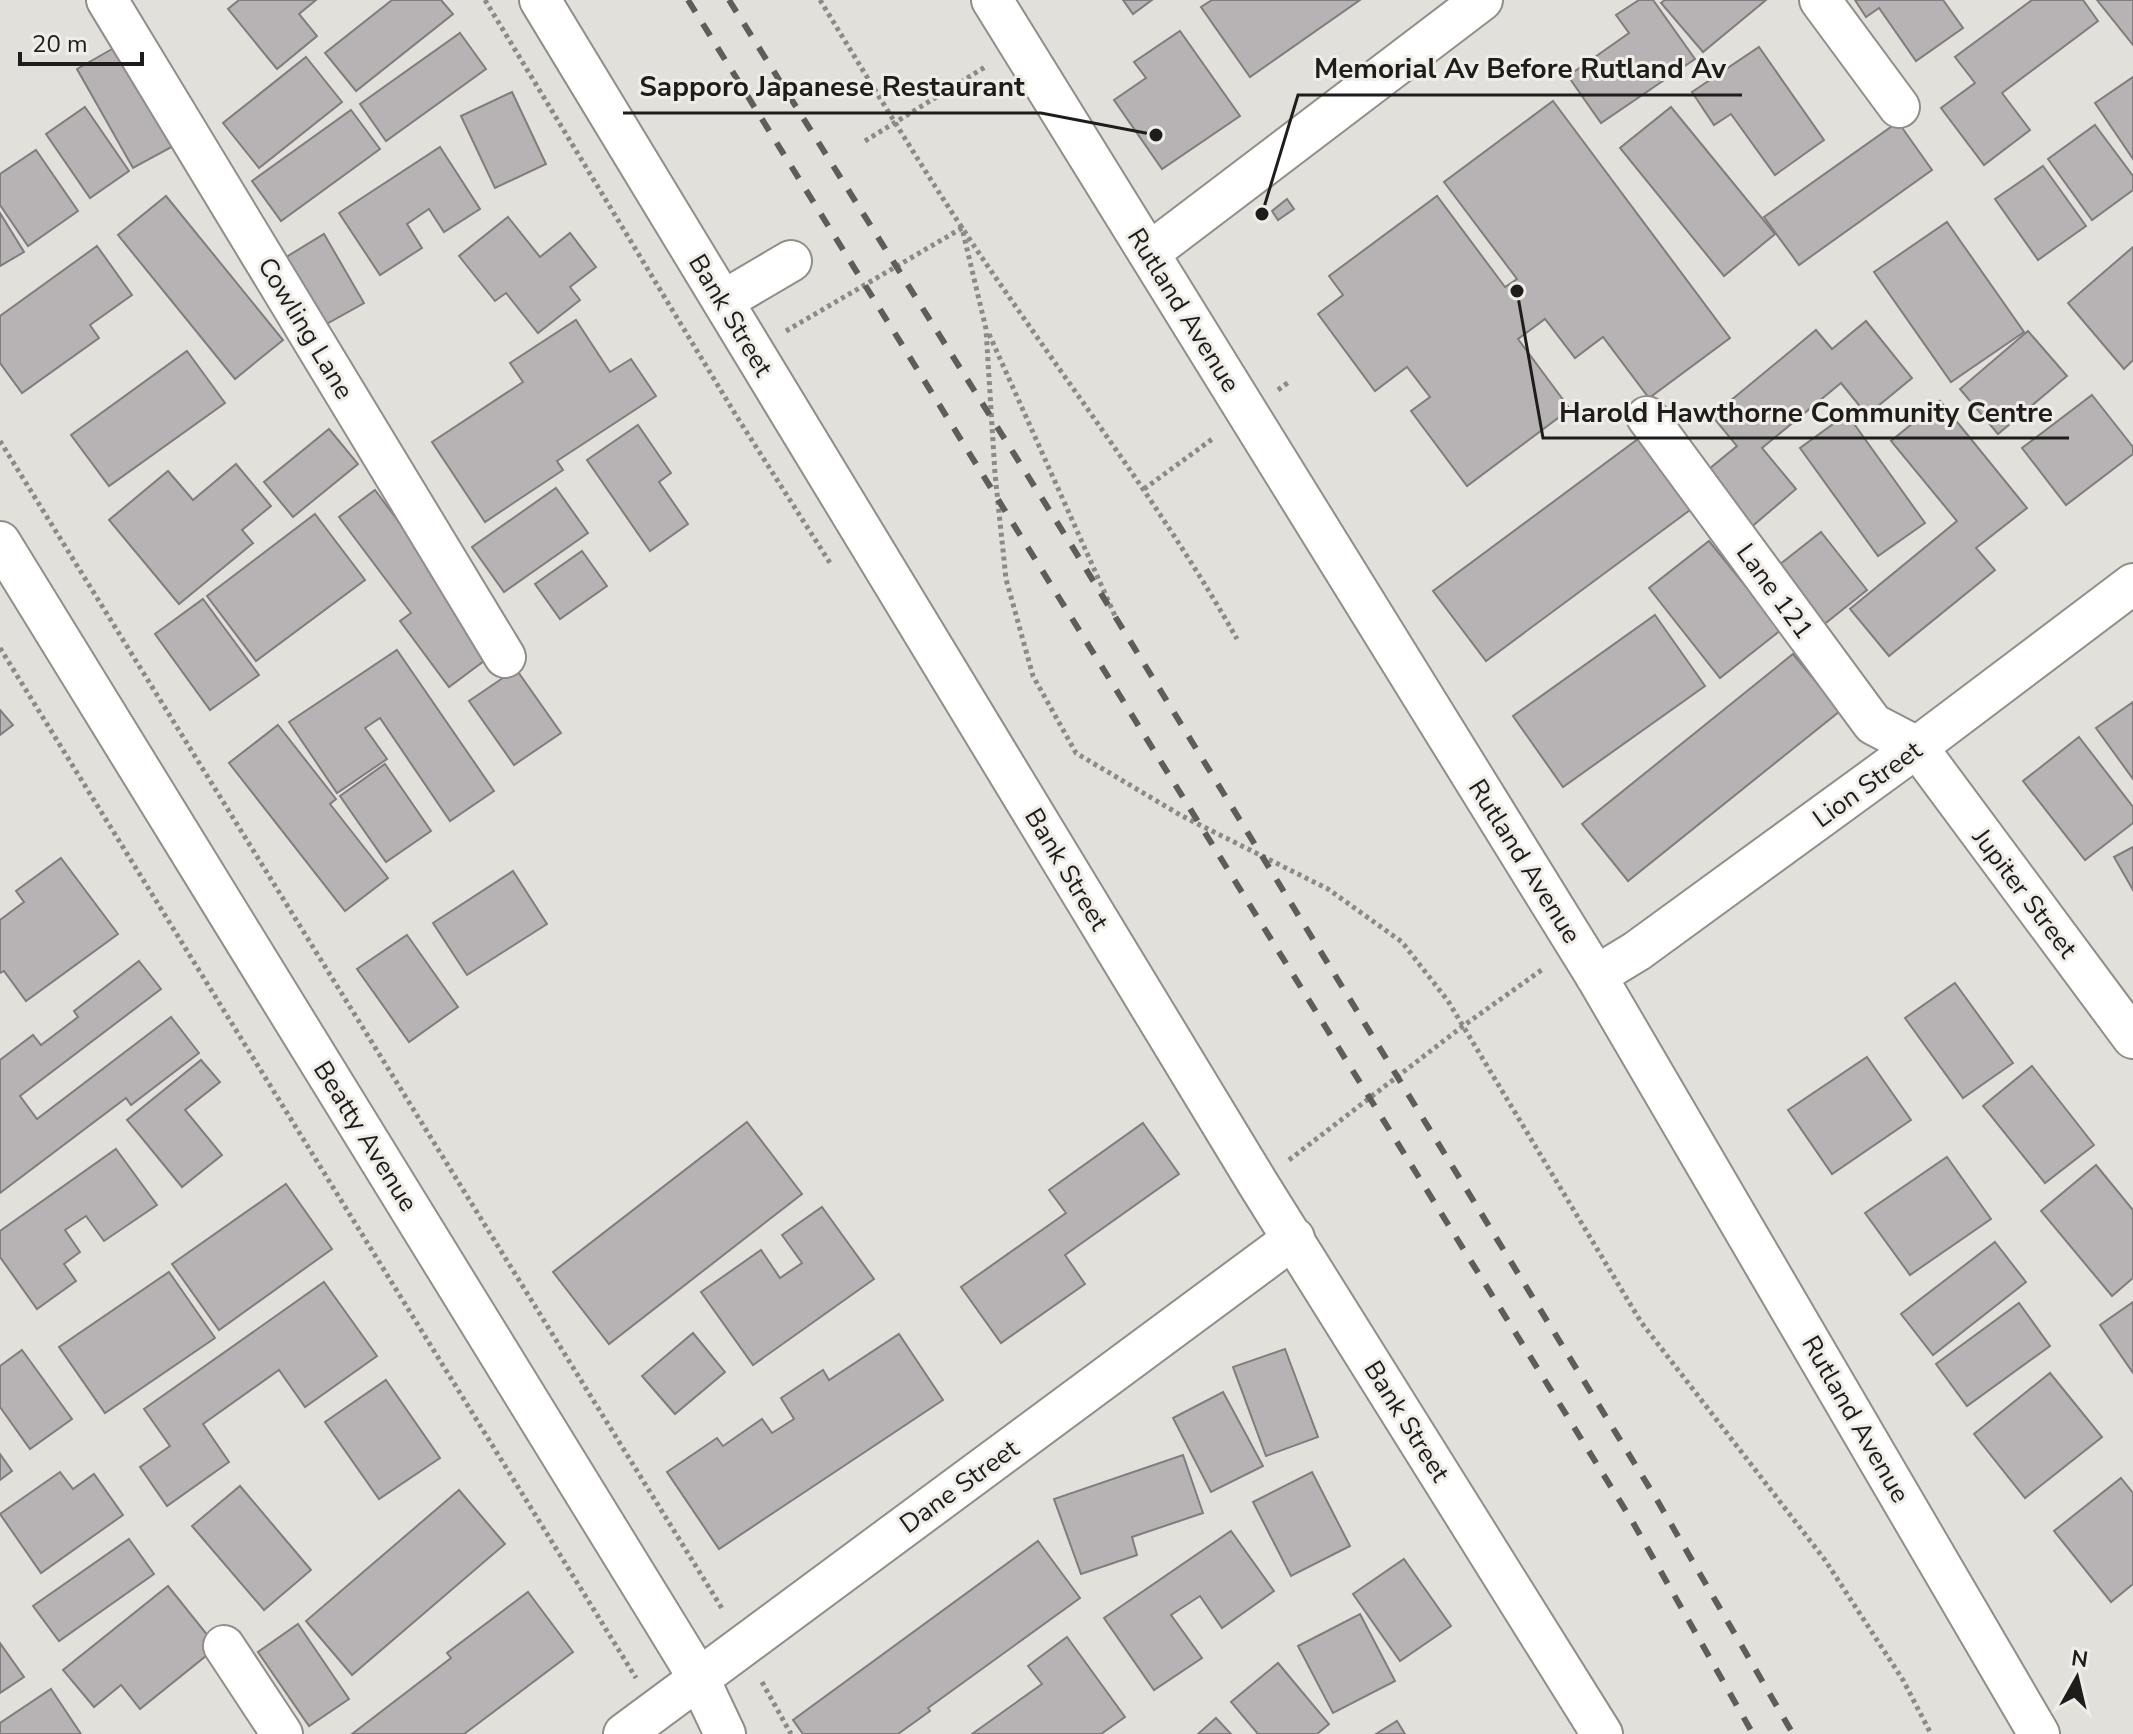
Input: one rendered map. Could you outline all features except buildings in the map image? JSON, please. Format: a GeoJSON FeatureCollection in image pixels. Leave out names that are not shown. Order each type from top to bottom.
{"type":"FeatureCollection","features":[{"type":"Feature","properties":{"kind":"street","name":"Cowling Lane"},"geometry":{"type":"LineString","coordinates":[[107,0],[505,657]]}},
{"type":"Feature","properties":{"kind":"street","name":"Bank Street"},"geometry":{"type":"LineString","coordinates":[[540,0],[1257,1182],[1602,1734]]}},
{"type":"Feature","properties":{"kind":"street","name":"Rutland Avenue"},"geometry":{"type":"LineString","coordinates":[[992,0],[1596,976],[2039,1734]]}},
{"type":"Feature","properties":{"kind":"street"},"geometry":{"type":"LineString","coordinates":[[1149,253],[1191,225],[1482,0]]}},
{"type":"Feature","properties":{"kind":"street"},"geometry":{"type":"LineString","coordinates":[[1820,0],[1899,107]]}},
{"type":"Feature","properties":{"kind":"street"},"geometry":{"type":"LineString","coordinates":[[723,301],[791,261]]}},
{"type":"Feature","properties":{"kind":"street","name":"Lane 121"},"geometry":{"type":"LineString","coordinates":[[1647,417],[1873,724],[1917,747]]}},
{"type":"Feature","properties":{"kind":"street","name":"Beatty Avenue"},"geometry":{"type":"LineString","coordinates":[[0,542],[698,1677],[725,1734]]}},
{"type":"Feature","properties":{"kind":"street","name":"Lion Street"},"geometry":{"type":"LineString","coordinates":[[1596,976],[1637,951],[1917,747],[2133,584]]}},
{"type":"Feature","properties":{"kind":"street","name":"Jupiter Street"},"geometry":{"type":"LineString","coordinates":[[1917,747],[2133,1038]]}},
{"type":"Feature","properties":{"kind":"street","name":"Dane Street"},"geometry":{"type":"LineString","coordinates":[[624,1734],[1294,1238]]}},
{"type":"Feature","properties":{"kind":"street"},"geometry":{"type":"LineString","coordinates":[[224,1646],[282,1734]]}},
{"type":"Feature","properties":{"kind":"path"},"geometry":{"type":"LineString","coordinates":[[485,0],[737,417],[839,578]]}},
{"type":"Feature","properties":{"kind":"path"},"geometry":{"type":"LineString","coordinates":[[820,0],[962,228],[1152,500],[1199,571],[1237,639]]}},
{"type":"Feature","properties":{"kind":"path"},"geometry":{"type":"LineString","coordinates":[[865,141],[986,66]]}},
{"type":"Feature","properties":{"kind":"path"},"geometry":{"type":"LineString","coordinates":[[962,228],[986,329],[995,474],[1006,579],[1033,676],[1076,753],[1182,816],[1328,889],[1402,942],[1448,1001],[1641,1322],[1825,1560],[1903,1680],[1931,1734]]}},
{"type":"Feature","properties":{"kind":"path"},"geometry":{"type":"LineString","coordinates":[[784,332],[962,228]]}},
{"type":"Feature","properties":{"kind":"path"},"geometry":{"type":"LineString","coordinates":[[986,329],[1116,618]]}},
{"type":"Feature","properties":{"kind":"path"},"geometry":{"type":"LineString","coordinates":[[0,441],[522,1288],[711,1588],[791,1734]]}},
{"type":"Feature","properties":{"kind":"path"},"geometry":{"type":"LineString","coordinates":[[0,648],[655,1710]]}},
{"type":"Feature","properties":{"kind":"path"},"geometry":{"type":"LineString","coordinates":[[1282,1164],[1544,968]]}},
{"type":"Feature","properties":{"kind":"railway"},"geometry":{"type":"LineString","coordinates":[[688,0],[1631,1519],[1753,1734]]}},
{"type":"Feature","properties":{"kind":"railway"},"geometry":{"type":"LineString","coordinates":[[729,0],[1070,543],[1657,1500],[1793,1734]]}},
{"type":"Feature","properties":{"kind":"place","name":"Sapporo Japanese Restaurant"},"geometry":{"type":"Point","coordinates":[1156,135]}},
{"type":"Feature","properties":{"kind":"place","name":"Memorial Av Before Rutland Av"},"geometry":{"type":"Point","coordinates":[1262,214]}},
{"type":"Feature","properties":{"kind":"place","name":"Harold Hawthorne Community Centre"},"geometry":{"type":"Point","coordinates":[1517,291]}}]}
